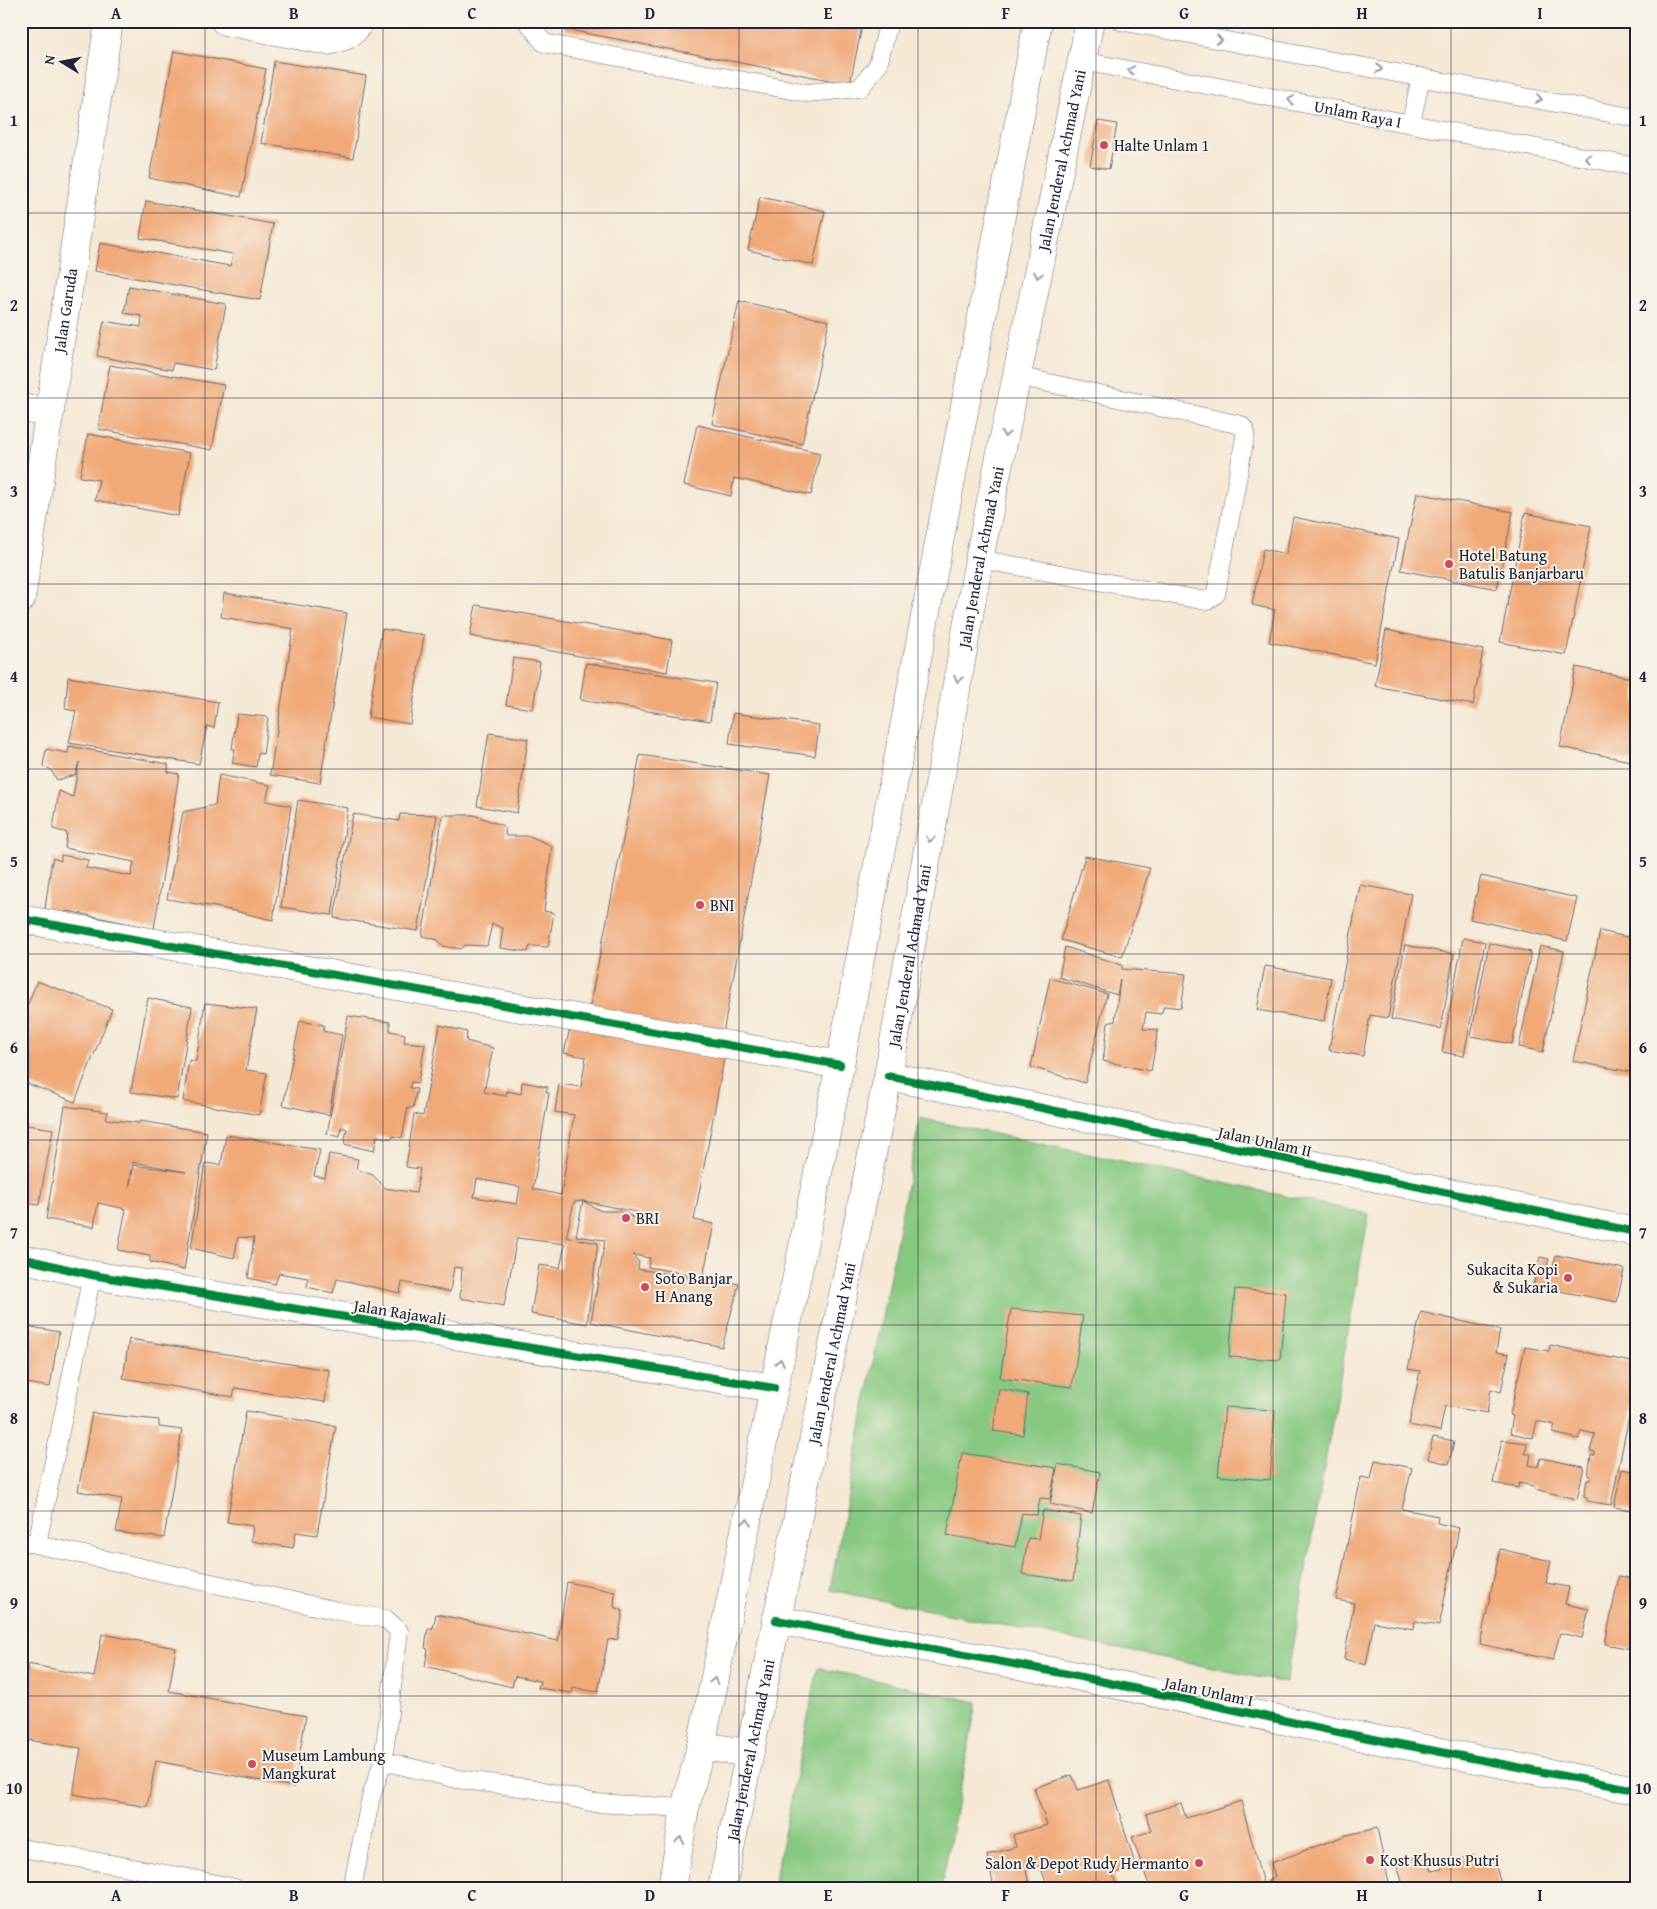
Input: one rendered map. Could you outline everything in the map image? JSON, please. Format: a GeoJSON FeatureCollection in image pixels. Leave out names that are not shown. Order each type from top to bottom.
{"type":"FeatureCollection","features":[{"type":"Feature","properties":{"kind":"main road","name":"Jalan Garuda"},"geometry":{"type":"LineString","coordinates":[[21,599],[109,21]]}},
{"type":"Feature","properties":{"kind":"main road"},"geometry":{"type":"LineString","coordinates":[[225,21],[327,41],[343,38],[356,30],[360,21]]}},
{"type":"Feature","properties":{"kind":"main road"},"geometry":{"type":"LineString","coordinates":[[672,1888],[685,1808],[701,1746],[840,1065],[1038,21]]}},
{"type":"Feature","properties":{"kind":"main road","name":"Jalan Jenderal Achmad Yani"},"geometry":{"type":"LineString","coordinates":[[722,1888],[888,1076],[980,559],[1090,21]]}},
{"type":"Feature","properties":{"kind":"main road"},"geometry":{"type":"LineString","coordinates":[[21,408],[50,413]]}},
{"type":"Feature","properties":{"kind":"main road"},"geometry":{"type":"LineString","coordinates":[[21,918],[840,1065]]}},
{"type":"Feature","properties":{"kind":"main road","name":"Jalan Unlam II"},"geometry":{"type":"LineString","coordinates":[[888,1076],[1636,1232]]}},
{"type":"Feature","properties":{"kind":"main road","name":"Jalan Rajawali"},"geometry":{"type":"LineString","coordinates":[[21,1258],[92,1274],[774,1388]]}},
{"type":"Feature","properties":{"kind":"main road","name":"Jalan Unlam I"},"geometry":{"type":"LineString","coordinates":[[776,1620],[1067,1674],[1348,1734],[1636,1790]]}},
{"type":"Feature","properties":{"kind":"main road"},"geometry":{"type":"LineString","coordinates":[[701,1746],[749,1754]]}},
{"type":"Feature","properties":{"kind":"lane"},"geometry":{"type":"LineString","coordinates":[[527,21],[544,43],[807,93],[860,88],[878,64],[889,21]]}},
{"type":"Feature","properties":{"kind":"lane"},"geometry":{"type":"LineString","coordinates":[[1120,21],[1636,118]]}},
{"type":"Feature","properties":{"kind":"lane","name":"Unlam Raya I"},"geometry":{"type":"LineString","coordinates":[[1082,61],[1636,167]]}},
{"type":"Feature","properties":{"kind":"lane"},"geometry":{"type":"LineString","coordinates":[[1411,123],[1421,77]]}},
{"type":"Feature","properties":{"kind":"lane"},"geometry":{"type":"LineString","coordinates":[[980,559],[1207,601],[1216,594],[1245,437],[1245,430],[1241,425],[1017,376]]}},
{"type":"Feature","properties":{"kind":"lane"},"geometry":{"type":"LineString","coordinates":[[92,1274],[29,1543],[338,1611],[386,1619],[399,1631],[383,1760],[371,1797],[352,1888]]}},
{"type":"Feature","properties":{"kind":"lane"},"geometry":{"type":"LineString","coordinates":[[383,1760],[457,1779],[535,1789],[596,1803],[685,1808]]}},
{"type":"Feature","properties":{"kind":"lane"},"geometry":{"type":"LineString","coordinates":[[21,1848],[235,1888]]}},
{"type":"Feature","properties":{"kind":"green space"},"geometry":{"type":"Polygon","coordinates":[[[920,1118],[1369,1214],[1286,1683],[830,1590],[920,1118]]]}},
{"type":"Feature","properties":{"kind":"green space"},"geometry":{"type":"Polygon","coordinates":[[[818,1668],[977,1702],[941,1888],[773,1888],[818,1668]]]}},
{"type":"Feature","properties":{"kind":"building"},"geometry":{"type":"Polygon","coordinates":[[[565,21],[863,21],[850,84],[564,29],[565,21]]]}},
{"type":"Feature","properties":{"kind":"building"},"geometry":{"type":"Polygon","coordinates":[[[174,51],[266,69],[241,197],[149,178],[174,51]]]}},
{"type":"Feature","properties":{"kind":"building"},"geometry":{"type":"Polygon","coordinates":[[[274,61],[366,76],[353,158],[261,143],[274,61]]]}},
{"type":"Feature","properties":{"kind":"building","name":"Halte Unlam 1"},"geometry":{"type":"Polygon","coordinates":[[[1098,121],[1117,124],[1109,169],[1090,166],[1098,121]]]}},
{"type":"Feature","properties":{"kind":"building"},"geometry":{"type":"Polygon","coordinates":[[[760,197],[825,211],[813,265],[748,250],[760,197]]]}},
{"type":"Feature","properties":{"kind":"building"},"geometry":{"type":"Polygon","coordinates":[[[146,201],[273,224],[260,300],[95,271],[100,243],[230,266],[233,254],[140,238],[146,201]]]}},
{"type":"Feature","properties":{"kind":"building"},"geometry":{"type":"Polygon","coordinates":[[[129,286],[226,304],[214,370],[173,363],[172,370],[97,356],[104,321],[141,327],[142,316],[124,313],[129,286]]]}},
{"type":"Feature","properties":{"kind":"building"},"geometry":{"type":"Polygon","coordinates":[[[739,301],[829,321],[802,444],[712,424],[739,301]]]}},
{"type":"Feature","properties":{"kind":"building"},"geometry":{"type":"Polygon","coordinates":[[[110,365],[224,385],[212,450],[98,429],[110,365]]]}},
{"type":"Feature","properties":{"kind":"building"},"geometry":{"type":"Polygon","coordinates":[[[697,425],[820,453],[811,495],[734,478],[731,496],[684,485],[697,425]]]}},
{"type":"Feature","properties":{"kind":"building"},"geometry":{"type":"Polygon","coordinates":[[[88,434],[190,453],[178,516],[95,500],[99,480],[80,477],[88,434]]]}},
{"type":"Feature","properties":{"kind":"building"},"geometry":{"type":"Polygon","coordinates":[[[1417,493],[1513,512],[1497,589],[1401,570],[1417,493]]]}},
{"type":"Feature","properties":{"kind":"building"},"geometry":{"type":"Polygon","coordinates":[[[1525,513],[1591,526],[1566,655],[1500,642],[1525,513]]]}},
{"type":"Feature","properties":{"kind":"building"},"geometry":{"type":"Polygon","coordinates":[[[1293,517],[1399,539],[1375,663],[1269,642],[1275,610],[1252,605],[1263,549],[1286,554],[1293,517]]]}},
{"type":"Feature","properties":{"kind":"building"},"geometry":{"type":"Polygon","coordinates":[[[224,593],[347,613],[320,783],[270,775],[293,629],[221,617],[224,593]]]}},
{"type":"Feature","properties":{"kind":"building"},"geometry":{"type":"Polygon","coordinates":[[[476,605],[672,640],[667,672],[470,636],[476,605]]]}},
{"type":"Feature","properties":{"kind":"building"},"geometry":{"type":"Polygon","coordinates":[[[382,629],[424,635],[410,724],[368,717],[382,629]]]}},
{"type":"Feature","properties":{"kind":"building"},"geometry":{"type":"Polygon","coordinates":[[[1386,630],[1483,650],[1473,705],[1375,686],[1386,630]]]}},
{"type":"Feature","properties":{"kind":"building"},"geometry":{"type":"Polygon","coordinates":[[[513,658],[540,662],[533,709],[506,705],[513,658]]]}},
{"type":"Feature","properties":{"kind":"building"},"geometry":{"type":"Polygon","coordinates":[[[586,663],[716,683],[710,721],[580,700],[586,663]]]}},
{"type":"Feature","properties":{"kind":"building"},"geometry":{"type":"Polygon","coordinates":[[[1576,667],[1636,679],[1636,762],[1560,747],[1576,667]]]}},
{"type":"Feature","properties":{"kind":"building"},"geometry":{"type":"Polygon","coordinates":[[[68,677],[218,702],[214,728],[207,726],[199,764],[69,743],[76,711],[65,709],[68,677]]]}},
{"type":"Feature","properties":{"kind":"building"},"geometry":{"type":"Polygon","coordinates":[[[733,713],[819,725],[815,756],[729,744],[733,713]]]}},
{"type":"Feature","properties":{"kind":"building"},"geometry":{"type":"Polygon","coordinates":[[[237,714],[268,717],[263,754],[258,753],[256,767],[232,763],[235,749],[232,749],[237,714]]]}},
{"type":"Feature","properties":{"kind":"building"},"geometry":{"type":"Polygon","coordinates":[[[489,733],[528,739],[517,813],[477,806],[489,733]]]}},
{"type":"Feature","properties":{"kind":"building"},"geometry":{"type":"Polygon","coordinates":[[[69,746],[168,764],[168,772],[179,774],[154,929],[68,911],[64,913],[45,909],[53,858],[61,861],[61,855],[88,860],[86,868],[131,876],[134,862],[65,848],[67,833],[53,829],[59,791],[73,797],[79,762],[75,775],[57,780],[50,769],[43,766],[46,749],[68,753],[69,746]]]}},
{"type":"Feature","properties":{"kind":"building"},"geometry":{"type":"Polygon","coordinates":[[[640,755],[770,775],[722,1039],[588,1014],[640,755]]]}},
{"type":"Feature","properties":{"kind":"building"},"geometry":{"type":"Polygon","coordinates":[[[219,775],[270,785],[266,801],[291,806],[273,920],[221,908],[167,899],[183,812],[215,805],[219,775]]]}},
{"type":"Feature","properties":{"kind":"building"},"geometry":{"type":"Polygon","coordinates":[[[298,800],[348,808],[332,915],[281,907],[298,800]]]}},
{"type":"Feature","properties":{"kind":"building"},"geometry":{"type":"Polygon","coordinates":[[[353,814],[399,821],[400,814],[437,815],[418,931],[334,918],[353,814]]]}},
{"type":"Feature","properties":{"kind":"building"},"geometry":{"type":"Polygon","coordinates":[[[443,815],[474,815],[504,826],[506,836],[530,836],[552,846],[544,911],[554,913],[548,947],[530,946],[528,952],[500,948],[503,928],[492,924],[487,946],[465,945],[461,949],[442,946],[438,940],[422,936],[443,815]]]}},
{"type":"Feature","properties":{"kind":"building"},"geometry":{"type":"Polygon","coordinates":[[[1085,856],[1150,868],[1122,957],[1061,940],[1085,856]]]}},
{"type":"Feature","properties":{"kind":"building"},"geometry":{"type":"Polygon","coordinates":[[[1481,876],[1577,898],[1567,941],[1470,919],[1481,876]]]}},
{"type":"Feature","properties":{"kind":"building"},"geometry":{"type":"Polygon","coordinates":[[[1360,885],[1411,894],[1388,1018],[1370,1015],[1363,1056],[1329,1050],[1360,885]]]}},
{"type":"Feature","properties":{"kind":"building"},"geometry":{"type":"Polygon","coordinates":[[[1600,931],[1636,939],[1636,1073],[1573,1061],[1600,931]]]}},
{"type":"Feature","properties":{"kind":"building"},"geometry":{"type":"Polygon","coordinates":[[[1463,938],[1485,942],[1464,1056],[1442,1052],[1463,938]]]}},
{"type":"Feature","properties":{"kind":"building"},"geometry":{"type":"Polygon","coordinates":[[[1489,943],[1531,952],[1512,1044],[1471,1036],[1489,943]]]}},
{"type":"Feature","properties":{"kind":"building"},"geometry":{"type":"Polygon","coordinates":[[[1405,945],[1454,954],[1441,1029],[1391,1019],[1405,945]]]}},
{"type":"Feature","properties":{"kind":"building"},"geometry":{"type":"Polygon","coordinates":[[[1540,946],[1564,951],[1543,1052],[1519,1047],[1540,946]]]}},
{"type":"Feature","properties":{"kind":"building"},"geometry":{"type":"Polygon","coordinates":[[[1065,947],[1122,965],[1122,969],[1186,974],[1181,1008],[1164,1006],[1161,1014],[1146,1012],[1143,1029],[1158,1030],[1151,1071],[1103,1061],[1108,1023],[1115,1021],[1120,979],[1117,995],[1059,977],[1065,947]]]}},
{"type":"Feature","properties":{"kind":"building"},"geometry":{"type":"Polygon","coordinates":[[[1265,966],[1331,978],[1324,1021],[1257,1010],[1265,966]]]}},
{"type":"Feature","properties":{"kind":"building"},"geometry":{"type":"Polygon","coordinates":[[[1050,978],[1107,994],[1085,1083],[1031,1067],[1050,978]]]}},
{"type":"Feature","properties":{"kind":"building"},"geometry":{"type":"Polygon","coordinates":[[[37,981],[112,1009],[75,1102],[21,1081],[21,1021],[37,981]]]}},
{"type":"Feature","properties":{"kind":"building"},"geometry":{"type":"Polygon","coordinates":[[[148,998],[192,1007],[177,1099],[131,1092],[148,998]]]}},
{"type":"Feature","properties":{"kind":"building"},"geometry":{"type":"Polygon","coordinates":[[[205,1003],[257,1009],[246,1070],[267,1073],[259,1115],[183,1101],[189,1060],[196,1061],[205,1003]]]}},
{"type":"Feature","properties":{"kind":"building"},"geometry":{"type":"Polygon","coordinates":[[[348,1016],[390,1022],[390,1031],[405,1034],[404,1042],[425,1044],[418,1083],[411,1082],[410,1088],[417,1089],[413,1108],[408,1108],[402,1138],[393,1136],[392,1139],[377,1136],[374,1151],[344,1144],[347,1129],[341,1127],[340,1137],[327,1134],[348,1016]]]}},
{"type":"Feature","properties":{"kind":"building"},"geometry":{"type":"Polygon","coordinates":[[[300,1021],[324,1025],[323,1031],[342,1035],[329,1115],[283,1105],[300,1021]]]}},
{"type":"Feature","properties":{"kind":"building"},"geometry":{"type":"Polygon","coordinates":[[[571,1024],[725,1054],[694,1220],[714,1224],[703,1277],[739,1284],[722,1347],[591,1322],[605,1240],[576,1236],[583,1201],[574,1202],[566,1237],[598,1243],[587,1324],[531,1314],[539,1265],[560,1268],[565,1244],[517,1238],[504,1306],[460,1298],[462,1268],[454,1267],[450,1292],[402,1282],[400,1293],[337,1279],[333,1293],[307,1287],[308,1278],[279,1273],[275,1284],[248,1278],[254,1238],[238,1237],[234,1258],[191,1248],[205,1163],[221,1165],[226,1135],[320,1150],[314,1176],[325,1178],[329,1154],[358,1159],[356,1169],[373,1175],[385,1188],[416,1193],[420,1169],[406,1167],[414,1114],[423,1116],[440,1025],[467,1032],[466,1041],[493,1048],[484,1092],[506,1096],[507,1091],[521,1094],[522,1082],[548,1087],[546,1092],[549,1093],[533,1189],[561,1195],[574,1115],[555,1112],[559,1084],[581,1087],[586,1057],[564,1053],[571,1024]],[[477,1179],[474,1197],[517,1204],[520,1187],[477,1179]],[[583,1201],[601,1211],[619,1211],[639,1220],[641,1213],[583,1201]],[[633,1255],[639,1262],[638,1269],[703,1280],[703,1277],[648,1267],[650,1258],[633,1255]]]}},
{"type":"Feature","properties":{"kind":"building"},"geometry":{"type":"Polygon","coordinates":[[[65,1106],[108,1112],[106,1119],[139,1123],[140,1121],[207,1132],[184,1270],[150,1262],[150,1256],[118,1250],[126,1209],[98,1203],[94,1227],[46,1219],[65,1106]],[[133,1162],[129,1189],[134,1165],[186,1172],[133,1162]]]}},
{"type":"Feature","properties":{"kind":"building"},"geometry":{"type":"Polygon","coordinates":[[[21,1124],[53,1129],[39,1205],[21,1203],[21,1124]]]}},
{"type":"Feature","properties":{"kind":"building"},"geometry":{"type":"Polygon","coordinates":[[[1556,1255],[1624,1269],[1617,1302],[1533,1286],[1540,1257],[1549,1259],[1547,1266],[1553,1267],[1556,1255]]]}},
{"type":"Feature","properties":{"kind":"building"},"geometry":{"type":"Polygon","coordinates":[[[1235,1289],[1286,1293],[1280,1360],[1229,1357],[1235,1289]]]}},
{"type":"Feature","properties":{"kind":"building"},"geometry":{"type":"Polygon","coordinates":[[[1011,1309],[1083,1316],[1072,1387],[1000,1378],[1011,1309]]]}},
{"type":"Feature","properties":{"kind":"building"},"geometry":{"type":"Polygon","coordinates":[[[1421,1312],[1500,1330],[1496,1352],[1509,1354],[1501,1392],[1491,1389],[1487,1413],[1445,1406],[1440,1431],[1409,1425],[1420,1371],[1408,1369],[1421,1312]]]}},
{"type":"Feature","properties":{"kind":"building"},"geometry":{"type":"Polygon","coordinates":[[[21,1325],[59,1332],[50,1387],[21,1382],[21,1325]]]}},
{"type":"Feature","properties":{"kind":"building"},"geometry":{"type":"Polygon","coordinates":[[[129,1339],[329,1370],[325,1402],[235,1388],[233,1397],[123,1378],[129,1339]]]}},
{"type":"Feature","properties":{"kind":"building"},"geometry":{"type":"Polygon","coordinates":[[[1550,1345],[1636,1363],[1636,1382],[1611,1505],[1587,1501],[1587,1497],[1584,1496],[1587,1480],[1590,1480],[1591,1476],[1588,1475],[1591,1455],[1595,1455],[1595,1452],[1590,1451],[1595,1434],[1581,1431],[1579,1439],[1552,1433],[1555,1425],[1537,1421],[1533,1438],[1510,1433],[1513,1416],[1510,1415],[1525,1347],[1549,1351],[1550,1345]]]}},
{"type":"Feature","properties":{"kind":"building"},"geometry":{"type":"Polygon","coordinates":[[[999,1389],[1028,1394],[1023,1435],[993,1431],[999,1389]]]}},
{"type":"Feature","properties":{"kind":"building"},"geometry":{"type":"Polygon","coordinates":[[[1225,1407],[1275,1410],[1270,1480],[1218,1476],[1225,1407]]]}},
{"type":"Feature","properties":{"kind":"building"},"geometry":{"type":"Polygon","coordinates":[[[246,1411],[336,1426],[317,1535],[296,1532],[293,1548],[251,1541],[253,1526],[227,1522],[246,1411]]]}},
{"type":"Feature","properties":{"kind":"building"},"geometry":{"type":"Polygon","coordinates":[[[92,1413],[159,1420],[159,1427],[182,1430],[164,1538],[116,1532],[122,1499],[78,1491],[92,1413]]]}},
{"type":"Feature","properties":{"kind":"building"},"geometry":{"type":"Polygon","coordinates":[[[1433,1437],[1454,1441],[1449,1464],[1428,1459],[1433,1437]]]}},
{"type":"Feature","properties":{"kind":"building"},"geometry":{"type":"Polygon","coordinates":[[[1502,1440],[1527,1443],[1525,1454],[1531,1454],[1529,1465],[1538,1467],[1541,1458],[1584,1467],[1577,1499],[1534,1489],[1534,1486],[1519,1483],[1518,1488],[1493,1483],[1502,1440]]]}},
{"type":"Feature","properties":{"kind":"building"},"geometry":{"type":"Polygon","coordinates":[[[962,1453],[1056,1468],[1050,1499],[1040,1498],[1037,1515],[1022,1513],[1015,1547],[947,1535],[962,1453]]]}},
{"type":"Feature","properties":{"kind":"building"},"geometry":{"type":"Polygon","coordinates":[[[1375,1460],[1412,1468],[1402,1509],[1438,1516],[1437,1523],[1459,1528],[1439,1626],[1415,1621],[1414,1629],[1374,1622],[1366,1665],[1344,1659],[1354,1603],[1336,1600],[1361,1477],[1371,1479],[1375,1460]]]}},
{"type":"Feature","properties":{"kind":"building"},"geometry":{"type":"Polygon","coordinates":[[[1058,1464],[1100,1472],[1092,1513],[1050,1504],[1058,1464]]]}},
{"type":"Feature","properties":{"kind":"building"},"geometry":{"type":"Polygon","coordinates":[[[1622,1469],[1636,1472],[1636,1511],[1614,1507],[1622,1469]]]}},
{"type":"Feature","properties":{"kind":"building"},"geometry":{"type":"Polygon","coordinates":[[[1043,1510],[1081,1516],[1073,1581],[1022,1574],[1028,1538],[1038,1539],[1043,1510]]]}},
{"type":"Feature","properties":{"kind":"building"},"geometry":{"type":"Polygon","coordinates":[[[1500,1549],[1551,1561],[1546,1583],[1569,1587],[1565,1604],[1589,1609],[1582,1638],[1560,1633],[1553,1660],[1480,1644],[1500,1549]]]}},
{"type":"Feature","properties":{"kind":"building"},"geometry":{"type":"Polygon","coordinates":[[[1619,1576],[1636,1579],[1636,1650],[1605,1644],[1619,1576]]]}},
{"type":"Feature","properties":{"kind":"building"},"geometry":{"type":"Polygon","coordinates":[[[567,1582],[615,1592],[614,1607],[623,1611],[618,1639],[608,1640],[598,1692],[573,1688],[572,1693],[538,1688],[540,1681],[515,1676],[512,1687],[425,1666],[428,1649],[425,1648],[428,1628],[433,1628],[436,1614],[558,1641],[567,1582]]]}},
{"type":"Feature","properties":{"kind":"building"},"geometry":{"type":"Polygon","coordinates":[[[102,1634],[176,1648],[169,1691],[306,1716],[294,1787],[156,1761],[147,1807],[73,1794],[81,1748],[21,1739],[21,1703],[28,1664],[94,1677],[102,1634]]]}},
{"type":"Feature","properties":{"kind":"building"},"geometry":{"type":"Polygon","coordinates":[[[1072,1775],[1078,1790],[1109,1780],[1136,1867],[1113,1874],[1116,1885],[1108,1888],[1048,1888],[1040,1866],[1026,1871],[1030,1888],[994,1888],[987,1855],[1016,1847],[1013,1835],[1047,1825],[1034,1788],[1072,1775]]]}},
{"type":"Feature","properties":{"kind":"building","name":"Salon & Depot Rudy Hermanto"},"geometry":{"type":"Polygon","coordinates":[[[1241,1801],[1264,1888],[1150,1888],[1132,1837],[1151,1831],[1146,1814],[1181,1803],[1186,1818],[1241,1801]]]}},
{"type":"Feature","properties":{"kind":"building"},"geometry":{"type":"Polygon","coordinates":[[[1377,1828],[1390,1888],[1270,1888],[1268,1880],[1275,1877],[1271,1863],[1347,1835],[1377,1828]]]}},
{"type":"Feature","properties":{"kind":"building"},"geometry":{"type":"Polygon","coordinates":[[[1427,1855],[1432,1871],[1442,1869],[1441,1865],[1473,1855],[1476,1864],[1494,1859],[1502,1888],[1404,1888],[1396,1862],[1427,1855]]]}},
{"type":"Feature","properties":{"kind":"cycle path"},"geometry":{"type":"LineString","coordinates":[[21,919],[840,1065]]}},
{"type":"Feature","properties":{"kind":"cycle path"},"geometry":{"type":"LineString","coordinates":[[888,1076],[1636,1232]]}},
{"type":"Feature","properties":{"kind":"cycle path"},"geometry":{"type":"LineString","coordinates":[[21,1258],[92,1275],[774,1388]]}},
{"type":"Feature","properties":{"kind":"cycle path"},"geometry":{"type":"LineString","coordinates":[[776,1620],[1067,1674],[1348,1734],[1636,1790]]}},
{"type":"Feature","properties":{"kind":"place","name":"Halte Unlam 1"},"geometry":{"type":"Point","coordinates":[1104,145]}},
{"type":"Feature","properties":{"kind":"place","name":"Hotel Batung Batulis Banjarbaru"},"geometry":{"type":"Point","coordinates":[1449,564]}},
{"type":"Feature","properties":{"kind":"place","name":"BNI"},"geometry":{"type":"Point","coordinates":[700,905]}},
{"type":"Feature","properties":{"kind":"place","name":"BRI"},"geometry":{"type":"Point","coordinates":[626,1218]}},
{"type":"Feature","properties":{"kind":"place","name":"Sukacita Kopi & Sukaria"},"geometry":{"type":"Point","coordinates":[1568,1278]}},
{"type":"Feature","properties":{"kind":"place","name":"Soto Banjar H Anang"},"geometry":{"type":"Point","coordinates":[645,1287]}},
{"type":"Feature","properties":{"kind":"place","name":"Museum Lambung Mangkurat"},"geometry":{"type":"Point","coordinates":[252,1764]}},
{"type":"Feature","properties":{"kind":"place","name":"Kost Khusus Putri"},"geometry":{"type":"Point","coordinates":[1370,1860]}},
{"type":"Feature","properties":{"kind":"place","name":"Salon & Depot Rudy Hermanto"},"geometry":{"type":"Point","coordinates":[1199,1863]}}]}
